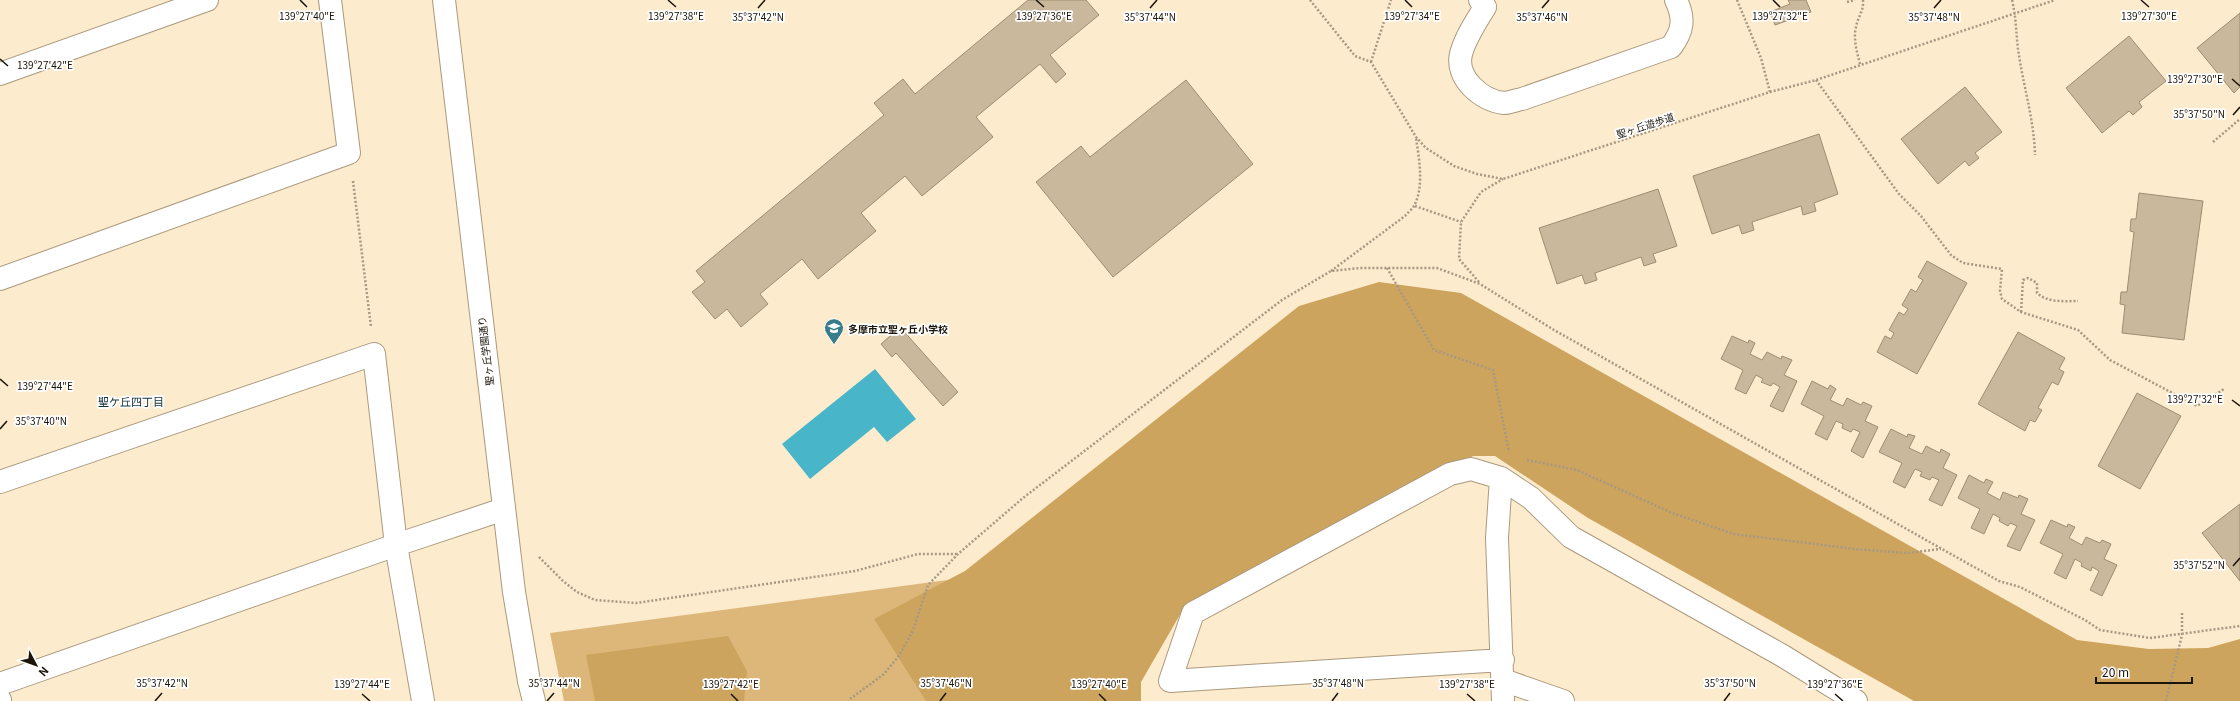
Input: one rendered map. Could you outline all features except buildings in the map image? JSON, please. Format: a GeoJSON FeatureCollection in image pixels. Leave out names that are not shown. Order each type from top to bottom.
{"type":"FeatureCollection","features":[{"type":"Feature","properties":{"kind":"street"},"geometry":{"type":"LineString","coordinates":[[0,74],[207,0]]}},
{"type":"Feature","properties":{"kind":"street"},"geometry":{"type":"LineString","coordinates":[[0,279],[349,153],[330,0]]}},
{"type":"Feature","properties":{"kind":"street","name":"聖ヶ丘学園通り"},"geometry":{"type":"LineString","coordinates":[[444,0],[514,592],[529,681],[534,701]]}},
{"type":"Feature","properties":{"kind":"street"},"geometry":{"type":"LineString","coordinates":[[1480,0],[1485,7],[1460,56],[1461,69],[1466,80],[1474,89],[1487,97],[1504,103],[1522,99],[1671,47],[1679,36],[1683,25],[1682,12],[1676,0]]}},
{"type":"Feature","properties":{"kind":"street"},"geometry":{"type":"LineString","coordinates":[[0,482],[374,354],[396,545],[423,701]]}},
{"type":"Feature","properties":{"kind":"street"},"geometry":{"type":"LineString","coordinates":[[1563,701],[1503,680],[1170,681],[1193,613],[1450,474],[1471,469],[1507,474],[1571,537],[1777,652],[1856,701]]}},
{"type":"Feature","properties":{"kind":"street"},"geometry":{"type":"LineString","coordinates":[[1503,680],[1497,538],[1507,474]]}},
{"type":"Feature","properties":{"kind":"street"},"geometry":{"type":"LineString","coordinates":[[0,684],[504,508]]}},
{"type":"Feature","properties":{"kind":"path"},"geometry":{"type":"LineString","coordinates":[[1310,0],[1355,56],[1371,62],[1391,0]]}},
{"type":"Feature","properties":{"kind":"path"},"geometry":{"type":"LineString","coordinates":[[1737,0],[1761,58],[1770,92]]}},
{"type":"Feature","properties":{"kind":"path"},"geometry":{"type":"LineString","coordinates":[[1847,2],[1855,0]]}},
{"type":"Feature","properties":{"kind":"path"},"geometry":{"type":"LineString","coordinates":[[1860,64],[1856,44],[1856,27],[1864,8],[1863,0]]}},
{"type":"Feature","properties":{"kind":"path"},"geometry":{"type":"LineString","coordinates":[[2012,0],[2015,14],[2018,49],[2034,128],[2035,155]]}},
{"type":"Feature","properties":{"kind":"path","name":"聖ヶ丘遊歩道"},"geometry":{"type":"LineString","coordinates":[[1371,62],[1416,137],[1426,148],[1454,166],[1477,174],[1503,179],[1770,92],[1816,80],[2054,0]]}},
{"type":"Feature","properties":{"kind":"path"},"geometry":{"type":"LineString","coordinates":[[1816,80],[1899,194],[1921,216],[1951,255],[1963,263],[2002,269],[2000,291],[2002,299],[2021,312],[2078,330],[2110,360],[2198,406],[2224,389]]}},
{"type":"Feature","properties":{"kind":"path"},"geometry":{"type":"LineString","coordinates":[[2213,142],[2240,119]]}},
{"type":"Feature","properties":{"kind":"path"},"geometry":{"type":"LineString","coordinates":[[850,699],[884,674],[898,657],[912,633],[928,585],[958,554],[1023,498],[1282,300],[1331,271],[1405,216],[1415,206],[1418,195],[1419,159],[1416,137]]}},
{"type":"Feature","properties":{"kind":"path"},"geometry":{"type":"LineString","coordinates":[[349,153],[374,354]]}},
{"type":"Feature","properties":{"kind":"path"},"geometry":{"type":"LineString","coordinates":[[1480,284],[1459,259],[1461,222],[1481,192],[1503,179]]}},
{"type":"Feature","properties":{"kind":"path"},"geometry":{"type":"LineString","coordinates":[[1415,206],[1461,222]]}},
{"type":"Feature","properties":{"kind":"path"},"geometry":{"type":"LineString","coordinates":[[1331,271],[1387,268],[1437,268],[1480,284],[1554,330],[1999,581],[2020,587],[2085,620],[2100,630],[2150,638],[2240,626]]}},
{"type":"Feature","properties":{"kind":"path"},"geometry":{"type":"LineString","coordinates":[[1387,268],[1434,350],[1493,370],[1507,474]]}},
{"type":"Feature","properties":{"kind":"path"},"geometry":{"type":"LineString","coordinates":[[2021,312],[2024,280],[2028,278],[2037,283],[2037,293],[2047,300],[2078,301]]}},
{"type":"Feature","properties":{"kind":"path"},"geometry":{"type":"LineString","coordinates":[[1507,474],[1524,460],[1576,470],[1672,513],[1734,534],[1800,544],[1907,553],[1942,549]]}},
{"type":"Feature","properties":{"kind":"path"},"geometry":{"type":"LineString","coordinates":[[537,553],[563,581],[577,592],[595,600],[636,603],[855,571],[918,554],[958,554]]}},
{"type":"Feature","properties":{"kind":"path"},"geometry":{"type":"LineString","coordinates":[[2166,701],[2182,634],[2182,613]]}},
{"type":"Feature","properties":{"kind":"shaded area"},"geometry":{"type":"Polygon","coordinates":[[[1379,282],[1461,293],[2077,640],[2149,649],[2208,648],[2240,639],[2240,701],[1914,701],[1588,518],[1495,456],[1473,456],[1185,606],[1141,682],[1141,701],[926,701],[874,619],[965,571],[1299,306],[1379,282]]]}},
{"type":"Feature","properties":{"kind":"shaded area"},"geometry":{"type":"Polygon","coordinates":[[[955,579],[955,701],[564,701],[550,633],[955,579]]]}},
{"type":"Feature","properties":{"kind":"shaded area"},"geometry":{"type":"Polygon","coordinates":[[[728,636],[747,671],[744,701],[595,701],[586,655],[728,636]]]}},
{"type":"Feature","properties":{"kind":"water"},"geometry":{"type":"Polygon","coordinates":[[[875,369],[916,419],[887,442],[874,427],[810,479],[782,444],[875,369]]]}},
{"type":"Feature","properties":{"kind":"place","name":"多摩市立聖ヶ丘小学校"},"geometry":{"type":"Point","coordinates":[834,345]}},
{"type":"Feature","properties":{"kind":"district","name":"聖ケ丘四丁目"},"geometry":{"type":"Point","coordinates":[131,401]}}]}
